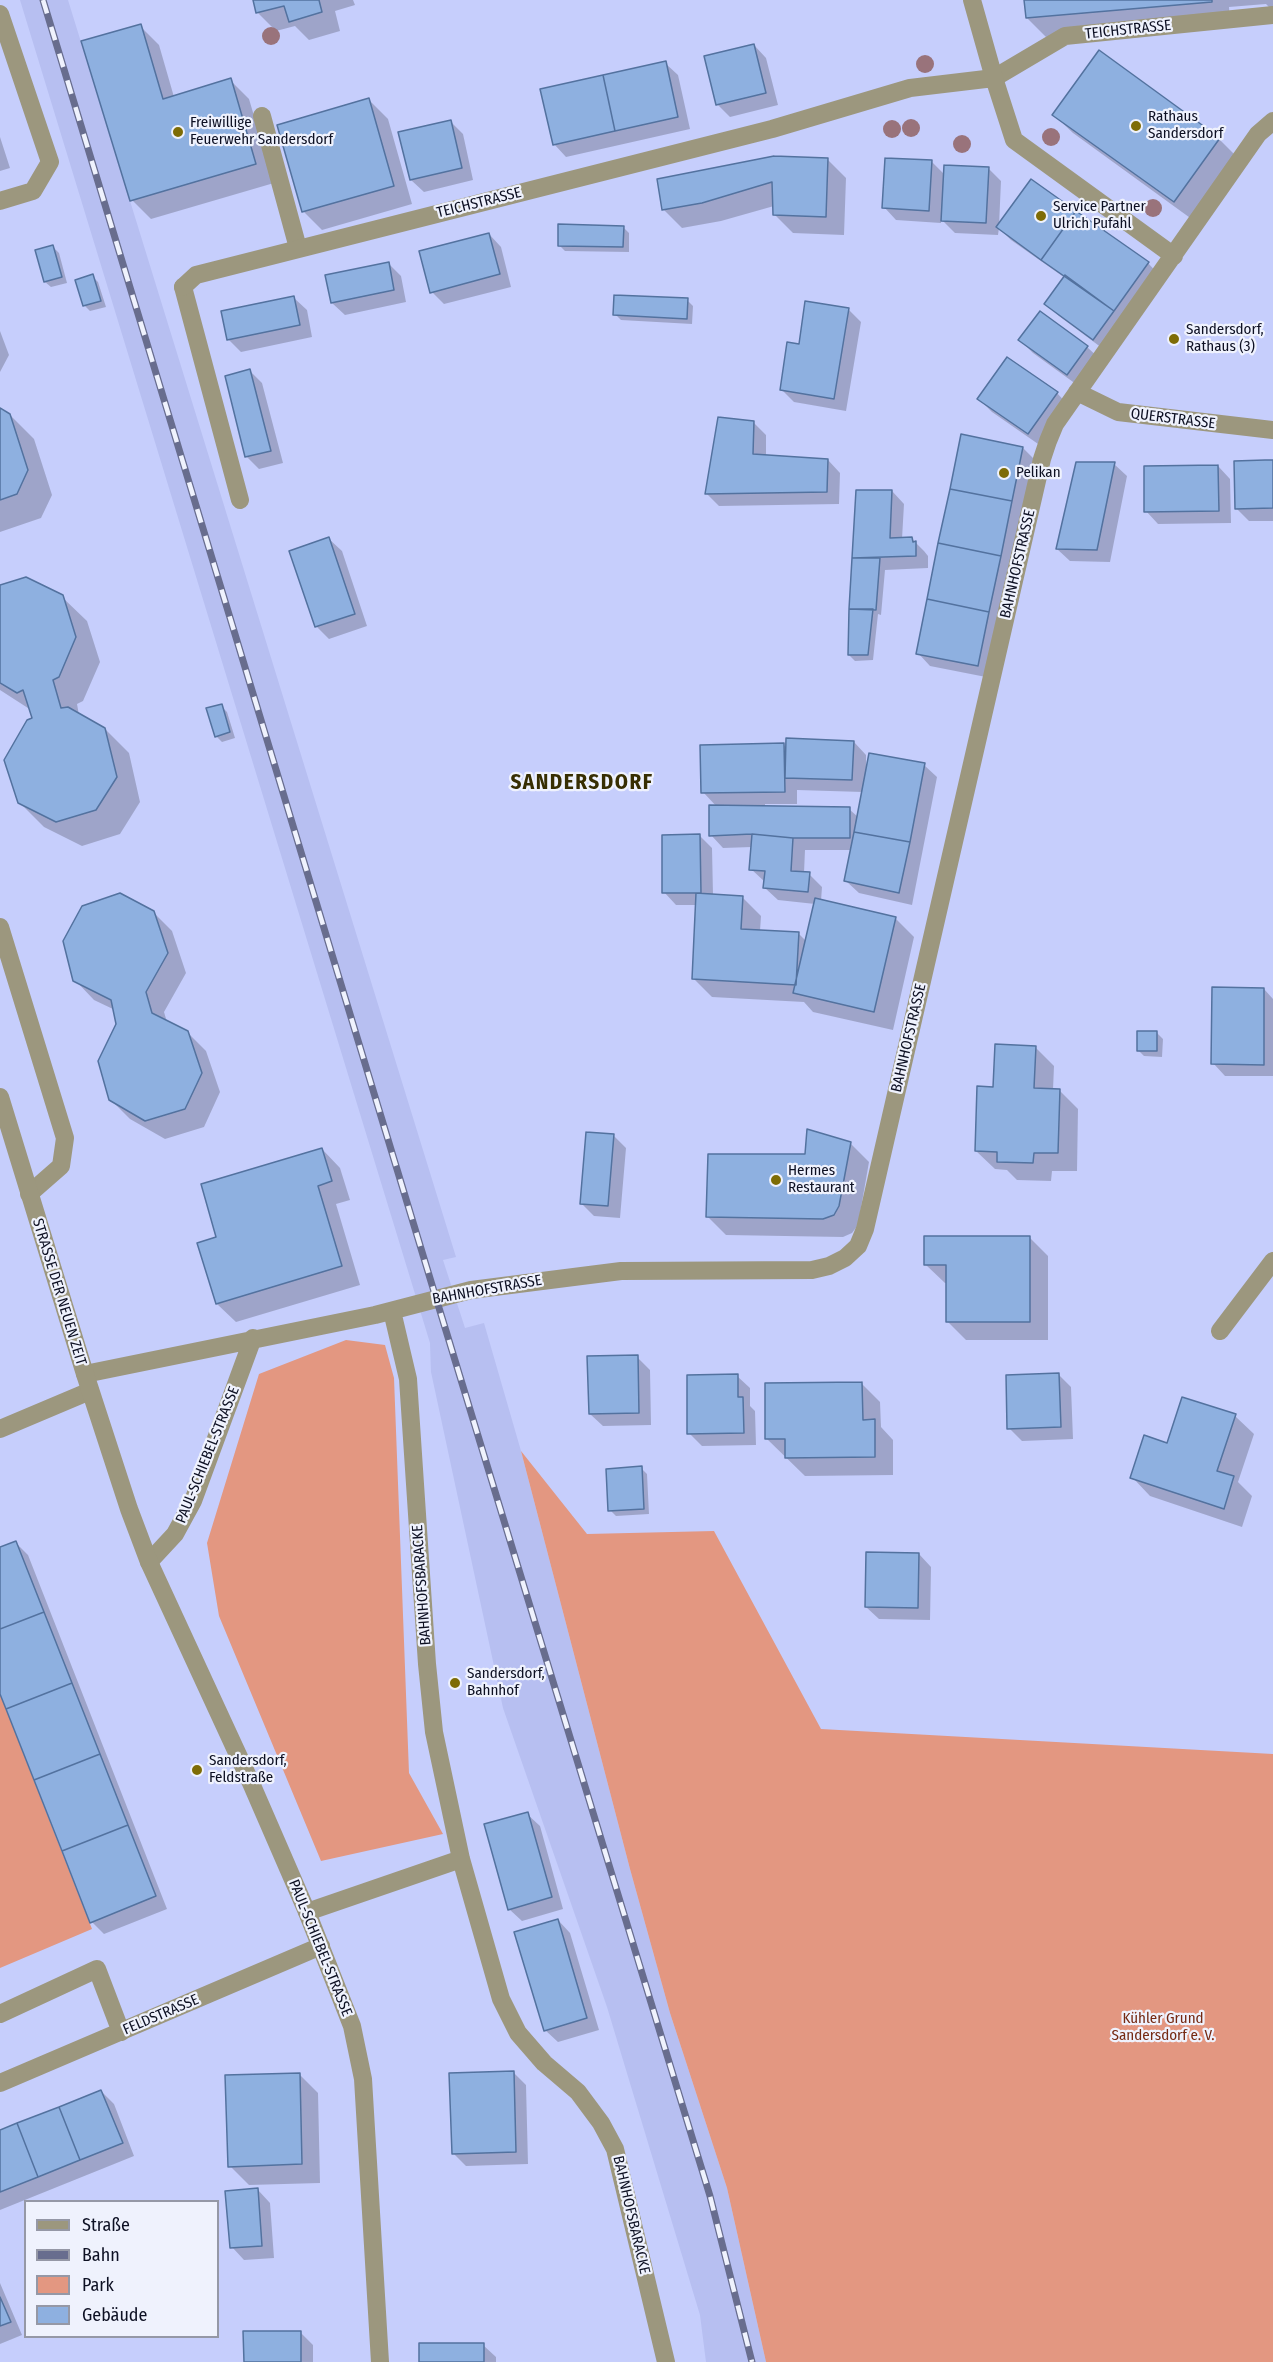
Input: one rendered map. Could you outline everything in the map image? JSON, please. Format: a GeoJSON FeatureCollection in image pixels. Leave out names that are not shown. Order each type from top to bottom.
{"type":"FeatureCollection","features":[{"type":"Feature","properties":{"kind":"street"},"geometry":{"type":"LineString","coordinates":[[972,0],[1014,140],[1174,256]]}},
{"type":"Feature","properties":{"kind":"street"},"geometry":{"type":"LineString","coordinates":[[0,14],[50,162],[33,191],[0,201]]}},
{"type":"Feature","properties":{"kind":"street","name":"TEICHSTRASSE"},"geometry":{"type":"LineString","coordinates":[[240,500],[183,287],[196,276],[298,248],[772,129],[910,88],[994,78],[1065,36],[1273,15]]}},
{"type":"Feature","properties":{"kind":"street"},"geometry":{"type":"LineString","coordinates":[[262,116],[298,248]]}},
{"type":"Feature","properties":{"kind":"street","name":"BAHNHOFSTRASSE"},"geometry":{"type":"LineString","coordinates":[[0,1429],[87,1383],[253,1338],[392,1311],[471,1290],[621,1271],[812,1270],[830,1266],[858,1246],[865,1229],[1042,459],[1055,424],[1258,134],[1273,121]]}},
{"type":"Feature","properties":{"kind":"street","name":"QUERSTRASSE"},"geometry":{"type":"LineString","coordinates":[[1077,392],[1118,412],[1273,430]]}},
{"type":"Feature","properties":{"kind":"street"},"geometry":{"type":"LineString","coordinates":[[0,927],[65,1138],[61,1166],[29,1194]]}},
{"type":"Feature","properties":{"kind":"street","name":"STRASSE DER NEUEN ZEIT"},"geometry":{"type":"LineString","coordinates":[[0,1097],[87,1383]]}},
{"type":"Feature","properties":{"kind":"street"},"geometry":{"type":"LineString","coordinates":[[1220,1331],[1273,1261]]}},
{"type":"Feature","properties":{"kind":"street","name":"BAHNHOFSBARACKE"},"geometry":{"type":"LineString","coordinates":[[392,1311],[408,1378],[427,1664],[434,1732],[461,1859],[501,1999],[518,2033],[544,2063],[578,2092],[602,2123],[615,2149],[666,2362]]}},
{"type":"Feature","properties":{"kind":"street","name":"PAUL-SCHIEBEL-STRASSE"},"geometry":{"type":"LineString","coordinates":[[149,1562],[175,1534],[192,1501],[253,1338]]}},
{"type":"Feature","properties":{"kind":"street","name":"PAUL-SCHIEBEL-STRASSE"},"geometry":{"type":"LineString","coordinates":[[87,1383],[149,1562],[251,1783],[321,1946],[351,2026],[363,2079],[380,2362]]}},
{"type":"Feature","properties":{"kind":"street"},"geometry":{"type":"LineString","coordinates":[[307,1912],[461,1859]]}},
{"type":"Feature","properties":{"kind":"street","name":"FELDSTRASSE"},"geometry":{"type":"LineString","coordinates":[[0,2083],[321,1946]]}},
{"type":"Feature","properties":{"kind":"street"},"geometry":{"type":"LineString","coordinates":[[0,2014],[97,1969],[121,2032]]}},
{"type":"Feature","properties":{"kind":"shaded area"},"geometry":{"type":"Polygon","coordinates":[[[20,0],[68,0],[456,1257],[443,1260],[465,1328],[484,1323],[521,1451],[670,2013],[727,2188],[766,2362],[706,2362],[700,2315],[607,2007],[503,1708],[431,1372],[430,1343],[20,0]]]}},
{"type":"Feature","properties":{"kind":"green space"},"geometry":{"type":"Polygon","coordinates":[[[346,1340],[385,1345],[394,1378],[409,1773],[443,1834],[321,1861],[219,1616],[207,1543],[259,1374],[346,1340]]]}},
{"type":"Feature","properties":{"kind":"green space","name":"Kühler Grund Sandersdorf e. V."},"geometry":{"type":"Polygon","coordinates":[[[521,1451],[587,1534],[714,1531],[821,1729],[1273,1754],[1273,2362],[766,2362],[727,2188],[670,2013],[521,1451]]]}},
{"type":"Feature","properties":{"kind":"green space"},"geometry":{"type":"Polygon","coordinates":[[[0,1694],[92,1929],[0,1968],[0,1694]]]}},
{"type":"Feature","properties":{"kind":"building"},"geometry":{"type":"Polygon","coordinates":[[[253,0],[319,0],[322,12],[289,22],[284,6],[256,13],[253,0]]]}},
{"type":"Feature","properties":{"kind":"building"},"geometry":{"type":"Polygon","coordinates":[[[1024,0],[1212,0],[1212,2],[1026,18],[1024,0]]]}},
{"type":"Feature","properties":{"kind":"building","name":"Freiwillige Feuerwehr Sandersdorf"},"geometry":{"type":"Polygon","coordinates":[[[141,24],[163,99],[231,78],[256,164],[130,201],[81,41],[141,24]]]}},
{"type":"Feature","properties":{"kind":"building"},"geometry":{"type":"Polygon","coordinates":[[[754,44],[766,93],[716,105],[704,56],[754,44]]]}},
{"type":"Feature","properties":{"kind":"building","name":"Rathaus Sandersdorf"},"geometry":{"type":"Polygon","coordinates":[[[1099,50],[1220,138],[1174,202],[1052,115],[1099,50]]]}},
{"type":"Feature","properties":{"kind":"building"},"geometry":{"type":"Polygon","coordinates":[[[666,61],[678,117],[615,131],[603,75],[666,61]]]}},
{"type":"Feature","properties":{"kind":"building"},"geometry":{"type":"Polygon","coordinates":[[[603,75],[615,131],[553,145],[540,89],[603,75]]]}},
{"type":"Feature","properties":{"kind":"building"},"geometry":{"type":"Polygon","coordinates":[[[369,98],[394,186],[302,212],[277,125],[369,98]]]}},
{"type":"Feature","properties":{"kind":"building"},"geometry":{"type":"Polygon","coordinates":[[[451,120],[462,168],[410,180],[398,132],[451,120]]]}},
{"type":"Feature","properties":{"kind":"building"},"geometry":{"type":"Polygon","coordinates":[[[774,156],[828,158],[826,217],[773,215],[772,182],[702,203],[662,210],[657,179],[774,156]]]}},
{"type":"Feature","properties":{"kind":"building"},"geometry":{"type":"Polygon","coordinates":[[[885,158],[932,160],[929,211],[882,208],[885,158]]]}},
{"type":"Feature","properties":{"kind":"building"},"geometry":{"type":"Polygon","coordinates":[[[944,165],[989,167],[986,223],[941,221],[944,165]]]}},
{"type":"Feature","properties":{"kind":"building"},"geometry":{"type":"Polygon","coordinates":[[[1031,179],[1076,211],[1041,260],[996,227],[1031,179]]]}},
{"type":"Feature","properties":{"kind":"building"},"geometry":{"type":"Polygon","coordinates":[[[1076,211],[1149,262],[1114,311],[1041,260],[1076,211]]]}},
{"type":"Feature","properties":{"kind":"building"},"geometry":{"type":"Polygon","coordinates":[[[558,224],[624,226],[623,247],[558,246],[558,224]]]}},
{"type":"Feature","properties":{"kind":"building"},"geometry":{"type":"Polygon","coordinates":[[[489,233],[500,274],[430,293],[419,251],[489,233]]]}},
{"type":"Feature","properties":{"kind":"building"},"geometry":{"type":"Polygon","coordinates":[[[53,245],[62,277],[44,282],[35,250],[53,245]]]}},
{"type":"Feature","properties":{"kind":"building"},"geometry":{"type":"Polygon","coordinates":[[[389,262],[394,290],[331,303],[325,275],[389,262]]]}},
{"type":"Feature","properties":{"kind":"building"},"geometry":{"type":"Polygon","coordinates":[[[93,274],[101,301],[83,306],[75,280],[93,274]]]}},
{"type":"Feature","properties":{"kind":"building"},"geometry":{"type":"Polygon","coordinates":[[[1065,275],[1114,311],[1093,340],[1044,304],[1065,275]]]}},
{"type":"Feature","properties":{"kind":"building"},"geometry":{"type":"Polygon","coordinates":[[[614,295],[688,298],[687,319],[613,315],[614,295]]]}},
{"type":"Feature","properties":{"kind":"building"},"geometry":{"type":"Polygon","coordinates":[[[294,296],[300,325],[227,340],[221,311],[294,296]]]}},
{"type":"Feature","properties":{"kind":"building"},"geometry":{"type":"Polygon","coordinates":[[[805,301],[849,308],[834,399],[780,390],[787,342],[799,344],[805,301]]]}},
{"type":"Feature","properties":{"kind":"building"},"geometry":{"type":"Polygon","coordinates":[[[1040,311],[1088,346],[1067,375],[1018,340],[1040,311]]]}},
{"type":"Feature","properties":{"kind":"building"},"geometry":{"type":"Polygon","coordinates":[[[1007,357],[1058,392],[1028,434],[977,399],[1007,357]]]}},
{"type":"Feature","properties":{"kind":"building"},"geometry":{"type":"Polygon","coordinates":[[[250,369],[271,451],[245,457],[225,376],[250,369]]]}},
{"type":"Feature","properties":{"kind":"building"},"geometry":{"type":"Polygon","coordinates":[[[0,408],[10,414],[28,470],[17,494],[0,500],[0,408]]]}},
{"type":"Feature","properties":{"kind":"building"},"geometry":{"type":"Polygon","coordinates":[[[718,417],[754,421],[753,454],[828,459],[827,492],[705,494],[718,417]]]}},
{"type":"Feature","properties":{"kind":"building"},"geometry":{"type":"Polygon","coordinates":[[[961,434],[1023,447],[1012,501],[950,489],[961,434]]]}},
{"type":"Feature","properties":{"kind":"building"},"geometry":{"type":"Polygon","coordinates":[[[1273,460],[1273,508],[1235,509],[1234,461],[1273,460]]]}},
{"type":"Feature","properties":{"kind":"building"},"geometry":{"type":"Polygon","coordinates":[[[1076,462],[1115,462],[1097,550],[1056,549],[1076,462]]]}},
{"type":"Feature","properties":{"kind":"building"},"geometry":{"type":"Polygon","coordinates":[[[1218,465],[1219,511],[1144,512],[1144,466],[1218,465]]]}},
{"type":"Feature","properties":{"kind":"building"},"geometry":{"type":"Polygon","coordinates":[[[950,489],[1012,501],[1001,556],[938,543],[950,489]]]}},
{"type":"Feature","properties":{"kind":"building"},"geometry":{"type":"Polygon","coordinates":[[[856,490],[892,490],[890,538],[912,537],[913,542],[916,541],[916,556],[852,558],[856,490]]]}},
{"type":"Feature","properties":{"kind":"building"},"geometry":{"type":"Polygon","coordinates":[[[329,537],[355,614],[315,627],[289,551],[329,537]]]}},
{"type":"Feature","properties":{"kind":"building"},"geometry":{"type":"Polygon","coordinates":[[[938,543],[1001,556],[989,612],[927,599],[938,543]]]}},
{"type":"Feature","properties":{"kind":"building"},"geometry":{"type":"Polygon","coordinates":[[[852,558],[880,558],[876,610],[849,609],[852,558]]]}},
{"type":"Feature","properties":{"kind":"building"},"geometry":{"type":"Polygon","coordinates":[[[26,577],[63,595],[76,637],[59,677],[53,680],[61,708],[68,707],[105,728],[117,777],[96,810],[56,822],[18,803],[4,760],[27,720],[32,718],[23,690],[17,693],[0,683],[0,585],[26,577]]]}},
{"type":"Feature","properties":{"kind":"building"},"geometry":{"type":"Polygon","coordinates":[[[927,599],[989,612],[978,666],[916,654],[927,599]]]}},
{"type":"Feature","properties":{"kind":"building"},"geometry":{"type":"Polygon","coordinates":[[[849,609],[873,609],[868,655],[848,655],[849,609]]]}},
{"type":"Feature","properties":{"kind":"building"},"geometry":{"type":"Polygon","coordinates":[[[222,704],[230,732],[215,737],[206,708],[222,704]]]}},
{"type":"Feature","properties":{"kind":"building"},"geometry":{"type":"Polygon","coordinates":[[[786,738],[854,741],[852,780],[785,778],[786,738]]]}},
{"type":"Feature","properties":{"kind":"building"},"geometry":{"type":"Polygon","coordinates":[[[784,743],[785,792],[701,793],[700,745],[784,743]]]}},
{"type":"Feature","properties":{"kind":"building"},"geometry":{"type":"Polygon","coordinates":[[[869,753],[925,763],[910,842],[854,832],[869,753]]]}},
{"type":"Feature","properties":{"kind":"building"},"geometry":{"type":"Polygon","coordinates":[[[709,805],[850,807],[850,838],[793,838],[752,834],[709,836],[709,805]]]}},
{"type":"Feature","properties":{"kind":"building"},"geometry":{"type":"Polygon","coordinates":[[[854,832],[910,842],[899,893],[844,881],[854,832]]]}},
{"type":"Feature","properties":{"kind":"building"},"geometry":{"type":"Polygon","coordinates":[[[700,834],[701,893],[662,893],[662,835],[700,834]]]}},
{"type":"Feature","properties":{"kind":"building"},"geometry":{"type":"Polygon","coordinates":[[[752,834],[793,838],[791,871],[810,872],[808,892],[763,888],[765,871],[749,870],[752,834]]]}},
{"type":"Feature","properties":{"kind":"building"},"geometry":{"type":"Polygon","coordinates":[[[120,893],[154,911],[168,953],[146,992],[152,1013],[188,1031],[202,1073],[185,1109],[145,1121],[109,1100],[98,1061],[116,1024],[111,1000],[73,981],[63,941],[82,906],[120,893]]]}},
{"type":"Feature","properties":{"kind":"building"},"geometry":{"type":"Polygon","coordinates":[[[696,893],[743,896],[741,929],[799,932],[796,985],[692,979],[696,893]]]}},
{"type":"Feature","properties":{"kind":"building"},"geometry":{"type":"Polygon","coordinates":[[[815,898],[896,917],[874,1012],[793,993],[815,898]]]}},
{"type":"Feature","properties":{"kind":"building"},"geometry":{"type":"Polygon","coordinates":[[[1212,987],[1264,988],[1264,1065],[1211,1064],[1212,987]]]}},
{"type":"Feature","properties":{"kind":"building"},"geometry":{"type":"Polygon","coordinates":[[[1137,1031],[1157,1031],[1157,1051],[1137,1051],[1137,1031]]]}},
{"type":"Feature","properties":{"kind":"building"},"geometry":{"type":"Polygon","coordinates":[[[995,1044],[1036,1046],[1034,1088],[1060,1089],[1058,1153],[1034,1153],[1033,1163],[997,1162],[997,1152],[975,1151],[977,1086],[993,1087],[995,1044]]]}},
{"type":"Feature","properties":{"kind":"building","name":"Hermes Restaurant"},"geometry":{"type":"Polygon","coordinates":[[[807,1129],[851,1142],[839,1206],[834,1215],[823,1219],[706,1217],[708,1154],[805,1154],[807,1129]]]}},
{"type":"Feature","properties":{"kind":"building"},"geometry":{"type":"Polygon","coordinates":[[[586,1132],[614,1134],[608,1206],[580,1204],[586,1132]]]}},
{"type":"Feature","properties":{"kind":"building"},"geometry":{"type":"Polygon","coordinates":[[[322,1148],[332,1181],[318,1186],[342,1266],[216,1304],[197,1243],[216,1237],[201,1184],[322,1148]]]}},
{"type":"Feature","properties":{"kind":"building"},"geometry":{"type":"Polygon","coordinates":[[[924,1236],[1030,1236],[1030,1322],[946,1322],[946,1265],[924,1265],[924,1236]]]}},
{"type":"Feature","properties":{"kind":"building"},"geometry":{"type":"Polygon","coordinates":[[[638,1355],[639,1413],[589,1414],[587,1356],[638,1355]]]}},
{"type":"Feature","properties":{"kind":"building"},"geometry":{"type":"Polygon","coordinates":[[[1059,1373],[1061,1427],[1007,1429],[1006,1375],[1059,1373]]]}},
{"type":"Feature","properties":{"kind":"building"},"geometry":{"type":"Polygon","coordinates":[[[738,1374],[738,1397],[743,1397],[744,1433],[687,1434],[687,1375],[738,1374]]]}},
{"type":"Feature","properties":{"kind":"building"},"geometry":{"type":"Polygon","coordinates":[[[862,1382],[863,1420],[875,1419],[875,1457],[785,1458],[785,1439],[765,1439],[765,1383],[862,1382]]]}},
{"type":"Feature","properties":{"kind":"building"},"geometry":{"type":"Polygon","coordinates":[[[1182,1397],[1236,1414],[1217,1471],[1234,1476],[1224,1509],[1130,1478],[1144,1435],[1167,1443],[1182,1397]]]}},
{"type":"Feature","properties":{"kind":"building"},"geometry":{"type":"Polygon","coordinates":[[[642,1466],[644,1509],[608,1511],[606,1469],[642,1466]]]}},
{"type":"Feature","properties":{"kind":"building"},"geometry":{"type":"Polygon","coordinates":[[[16,1541],[44,1612],[0,1629],[0,1547],[16,1541]]]}},
{"type":"Feature","properties":{"kind":"building"},"geometry":{"type":"Polygon","coordinates":[[[866,1552],[919,1553],[918,1608],[865,1607],[866,1552]]]}},
{"type":"Feature","properties":{"kind":"building"},"geometry":{"type":"Polygon","coordinates":[[[44,1612],[72,1683],[6,1709],[0,1694],[0,1629],[44,1612]]]}},
{"type":"Feature","properties":{"kind":"building"},"geometry":{"type":"Polygon","coordinates":[[[72,1683],[100,1754],[34,1780],[6,1709],[72,1683]]]}},
{"type":"Feature","properties":{"kind":"building"},"geometry":{"type":"Polygon","coordinates":[[[100,1754],[128,1825],[62,1851],[34,1780],[100,1754]]]}},
{"type":"Feature","properties":{"kind":"building"},"geometry":{"type":"Polygon","coordinates":[[[528,1812],[552,1897],[508,1910],[484,1824],[528,1812]]]}},
{"type":"Feature","properties":{"kind":"building"},"geometry":{"type":"Polygon","coordinates":[[[128,1825],[156,1896],[90,1923],[62,1851],[128,1825]]]}},
{"type":"Feature","properties":{"kind":"building"},"geometry":{"type":"Polygon","coordinates":[[[558,1919],[587,2018],[544,2031],[514,1932],[558,1919]]]}},
{"type":"Feature","properties":{"kind":"building"},"geometry":{"type":"Polygon","coordinates":[[[514,2071],[516,2152],[452,2154],[449,2073],[514,2071]]]}},
{"type":"Feature","properties":{"kind":"building"},"geometry":{"type":"Polygon","coordinates":[[[300,2073],[302,2164],[228,2167],[225,2075],[300,2073]]]}},
{"type":"Feature","properties":{"kind":"building"},"geometry":{"type":"Polygon","coordinates":[[[101,2090],[123,2143],[80,2160],[59,2107],[101,2090]]]}},
{"type":"Feature","properties":{"kind":"building"},"geometry":{"type":"Polygon","coordinates":[[[59,2107],[80,2160],[38,2177],[17,2123],[59,2107]]]}},
{"type":"Feature","properties":{"kind":"building"},"geometry":{"type":"Polygon","coordinates":[[[17,2123],[38,2177],[0,2192],[0,2130],[17,2123]]]}},
{"type":"Feature","properties":{"kind":"building"},"geometry":{"type":"Polygon","coordinates":[[[258,2188],[262,2246],[230,2248],[225,2191],[258,2188]]]}},
{"type":"Feature","properties":{"kind":"building"},"geometry":{"type":"Polygon","coordinates":[[[0,2297],[11,2322],[0,2326],[0,2297]]]}},
{"type":"Feature","properties":{"kind":"building"},"geometry":{"type":"Polygon","coordinates":[[[243,2331],[301,2331],[301,2362],[244,2362],[243,2331]]]}},
{"type":"Feature","properties":{"kind":"building"},"geometry":{"type":"Polygon","coordinates":[[[419,2343],[484,2343],[484,2362],[419,2362],[419,2343]]]}},
{"type":"Feature","properties":{"kind":"railway"},"geometry":{"type":"LineString","coordinates":[[43,0],[710,2196],[752,2362]]}},
{"type":"Feature","properties":{"kind":"place","name":"Rathaus Sandersdorf"},"geometry":{"type":"Point","coordinates":[1136,126]}},
{"type":"Feature","properties":{"kind":"place","name":"Freiwillige Feuerwehr Sandersdorf"},"geometry":{"type":"Point","coordinates":[178,132]}},
{"type":"Feature","properties":{"kind":"place","name":"Service Partner Ulrich Pufahl"},"geometry":{"type":"Point","coordinates":[1041,216]}},
{"type":"Feature","properties":{"kind":"place","name":"Sandersdorf, Rathaus (3)"},"geometry":{"type":"Point","coordinates":[1174,339]}},
{"type":"Feature","properties":{"kind":"place","name":"Pelikan"},"geometry":{"type":"Point","coordinates":[1004,473]}},
{"type":"Feature","properties":{"kind":"place","name":"Hermes Restaurant"},"geometry":{"type":"Point","coordinates":[776,1180]}},
{"type":"Feature","properties":{"kind":"place","name":"Sandersdorf, Bahnhof"},"geometry":{"type":"Point","coordinates":[455,1683]}},
{"type":"Feature","properties":{"kind":"place","name":"Sandersdorf, Feldstraße"},"geometry":{"type":"Point","coordinates":[197,1770]}},
{"type":"Feature","properties":{"kind":"district","name":"SANDERSDORF"},"geometry":{"type":"Point","coordinates":[582,783]}}]}
